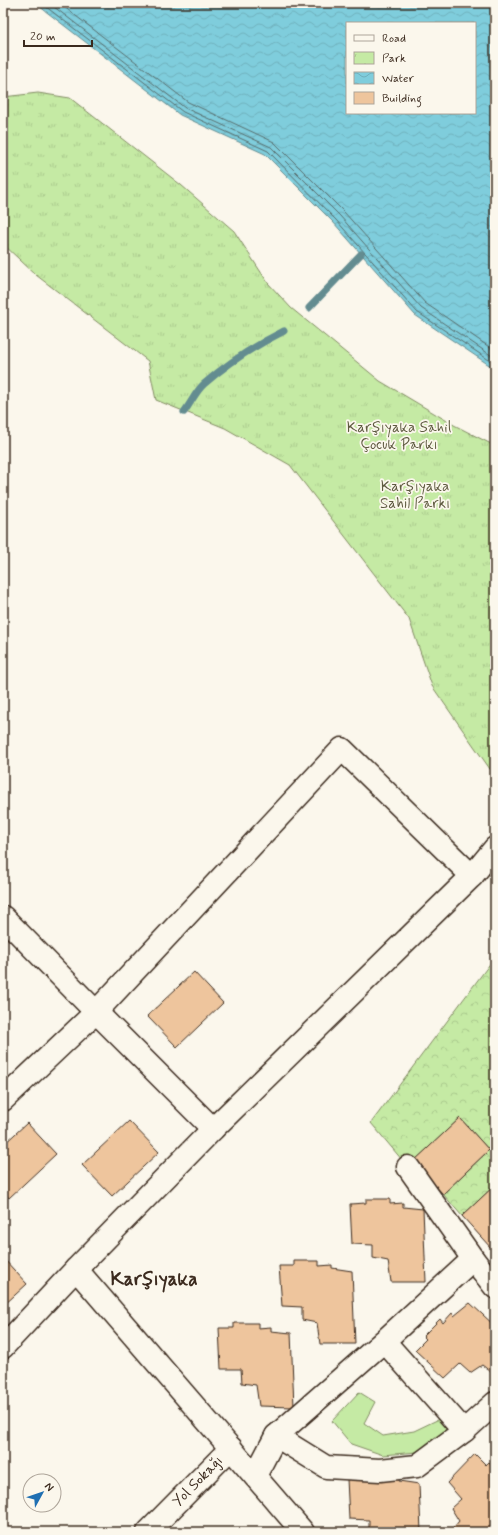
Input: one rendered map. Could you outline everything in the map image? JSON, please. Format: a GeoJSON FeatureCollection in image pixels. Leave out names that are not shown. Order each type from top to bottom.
{"type":"FeatureCollection","features":[{"type":"Feature","properties":{"kind":"street"},"geometry":{"type":"LineString","coordinates":[[3,1100],[96,1012],[342,749],[472,876]]}},
{"type":"Feature","properties":{"kind":"street"},"geometry":{"type":"LineString","coordinates":[[3,1347],[76,1269],[213,1129],[472,876],[495,848]]}},
{"type":"Feature","properties":{"kind":"street"},"geometry":{"type":"LineString","coordinates":[[3,917],[213,1129]]}},
{"type":"Feature","properties":{"kind":"street"},"geometry":{"type":"LineString","coordinates":[[408,1167],[472,1259],[495,1287]]}},
{"type":"Feature","properties":{"kind":"street"},"geometry":{"type":"LineString","coordinates":[[255,1476],[276,1436],[384,1341],[472,1259]]}},
{"type":"Feature","properties":{"kind":"street"},"geometry":{"type":"LineString","coordinates":[[76,1269],[303,1532]]}},
{"type":"Feature","properties":{"kind":"street"},"geometry":{"type":"LineString","coordinates":[[384,1341],[464,1431]]}},
{"type":"Feature","properties":{"kind":"street"},"geometry":{"type":"LineString","coordinates":[[276,1436],[326,1467],[380,1470],[417,1466],[464,1431],[495,1403]]}},
{"type":"Feature","properties":{"kind":"street","name":"Yol Sokağı"},"geometry":{"type":"LineString","coordinates":[[148,1532],[231,1448]]}},
{"type":"Feature","properties":{"kind":"green space","name":"Karşıyaka Sahil Parkı"},"geometry":{"type":"Polygon","coordinates":[[[38,93],[70,98],[181,185],[234,231],[268,283],[291,308],[380,381],[454,425],[495,446],[495,769],[490,769],[432,686],[409,619],[290,465],[225,428],[156,400],[148,361],[36,275],[3,244],[3,97],[38,93]]]}},
{"type":"Feature","properties":{"kind":"green space"},"geometry":{"type":"Polygon","coordinates":[[[495,957],[495,1185],[462,1216],[443,1194],[489,1150],[460,1118],[408,1167],[371,1123],[495,957]]]}},
{"type":"Feature","properties":{"kind":"green space"},"geometry":{"type":"Polygon","coordinates":[[[359,1392],[375,1402],[364,1423],[383,1436],[414,1431],[439,1419],[450,1431],[417,1452],[383,1455],[351,1444],[332,1421],[359,1392]]]}},
{"type":"Feature","properties":{"kind":"water"},"geometry":{"type":"Polygon","coordinates":[[[35,3],[495,3],[495,369],[415,315],[333,222],[265,154],[180,115],[35,3]]]}},
{"type":"Feature","properties":{"kind":"building"},"geometry":{"type":"Polygon","coordinates":[[[194,972],[223,1003],[177,1047],[147,1016],[194,972]]]}},
{"type":"Feature","properties":{"kind":"building"},"geometry":{"type":"Polygon","coordinates":[[[460,1118],[489,1150],[443,1194],[413,1162],[460,1118]]]}},
{"type":"Feature","properties":{"kind":"building"},"geometry":{"type":"Polygon","coordinates":[[[129,1121],[159,1152],[112,1196],[82,1165],[129,1121]]]}},
{"type":"Feature","properties":{"kind":"building"},"geometry":{"type":"Polygon","coordinates":[[[27,1123],[56,1154],[9,1198],[3,1191],[3,1145],[27,1123]]]}},
{"type":"Feature","properties":{"kind":"building"},"geometry":{"type":"Polygon","coordinates":[[[495,1185],[495,1244],[491,1248],[462,1216],[495,1185]]]}},
{"type":"Feature","properties":{"kind":"building"},"geometry":{"type":"Polygon","coordinates":[[[366,1199],[390,1199],[390,1204],[403,1203],[403,1207],[423,1209],[426,1282],[391,1282],[388,1261],[373,1258],[373,1245],[352,1244],[350,1204],[366,1203],[366,1199]]]}},
{"type":"Feature","properties":{"kind":"building"},"geometry":{"type":"Polygon","coordinates":[[[3,1258],[27,1284],[3,1306],[3,1258]]]}},
{"type":"Feature","properties":{"kind":"building"},"geometry":{"type":"Polygon","coordinates":[[[294,1261],[319,1261],[319,1266],[332,1265],[332,1268],[352,1271],[355,1344],[320,1344],[317,1323],[302,1320],[302,1307],[282,1306],[279,1266],[294,1266],[294,1261]]]}},
{"type":"Feature","properties":{"kind":"building"},"geometry":{"type":"Polygon","coordinates":[[[470,1303],[495,1326],[495,1375],[482,1365],[470,1373],[460,1364],[445,1378],[415,1350],[426,1339],[423,1336],[440,1319],[443,1323],[452,1313],[454,1316],[470,1303]]]}},
{"type":"Feature","properties":{"kind":"building"},"geometry":{"type":"Polygon","coordinates":[[[234,1323],[258,1323],[258,1328],[271,1327],[271,1331],[291,1333],[294,1407],[259,1406],[256,1385],[242,1383],[241,1369],[221,1369],[219,1328],[234,1328],[234,1323]]]}},
{"type":"Feature","properties":{"kind":"building"},"geometry":{"type":"Polygon","coordinates":[[[475,1454],[486,1465],[489,1462],[495,1468],[495,1532],[450,1532],[459,1521],[451,1508],[461,1499],[447,1483],[475,1454]]]}},
{"type":"Feature","properties":{"kind":"building"},"geometry":{"type":"Polygon","coordinates":[[[399,1478],[399,1481],[419,1484],[421,1532],[369,1532],[369,1520],[349,1519],[347,1479],[399,1478]]]}},
{"type":"Feature","properties":{"kind":"waterway"},"geometry":{"type":"LineString","coordinates":[[309,308],[361,254]]}},
{"type":"Feature","properties":{"kind":"waterway"},"geometry":{"type":"LineString","coordinates":[[184,412],[198,390],[213,376],[242,355],[284,331]]}},
{"type":"Feature","properties":{"kind":"district","name":"Karşıyaka"},"geometry":{"type":"Point","coordinates":[154,1279]}},
{"type":"Feature","properties":{"kind":"park label","name":"Karşıyaka Sahil Çocuk Parkı"},"geometry":{"type":"Point","coordinates":[399,436]}}]}
